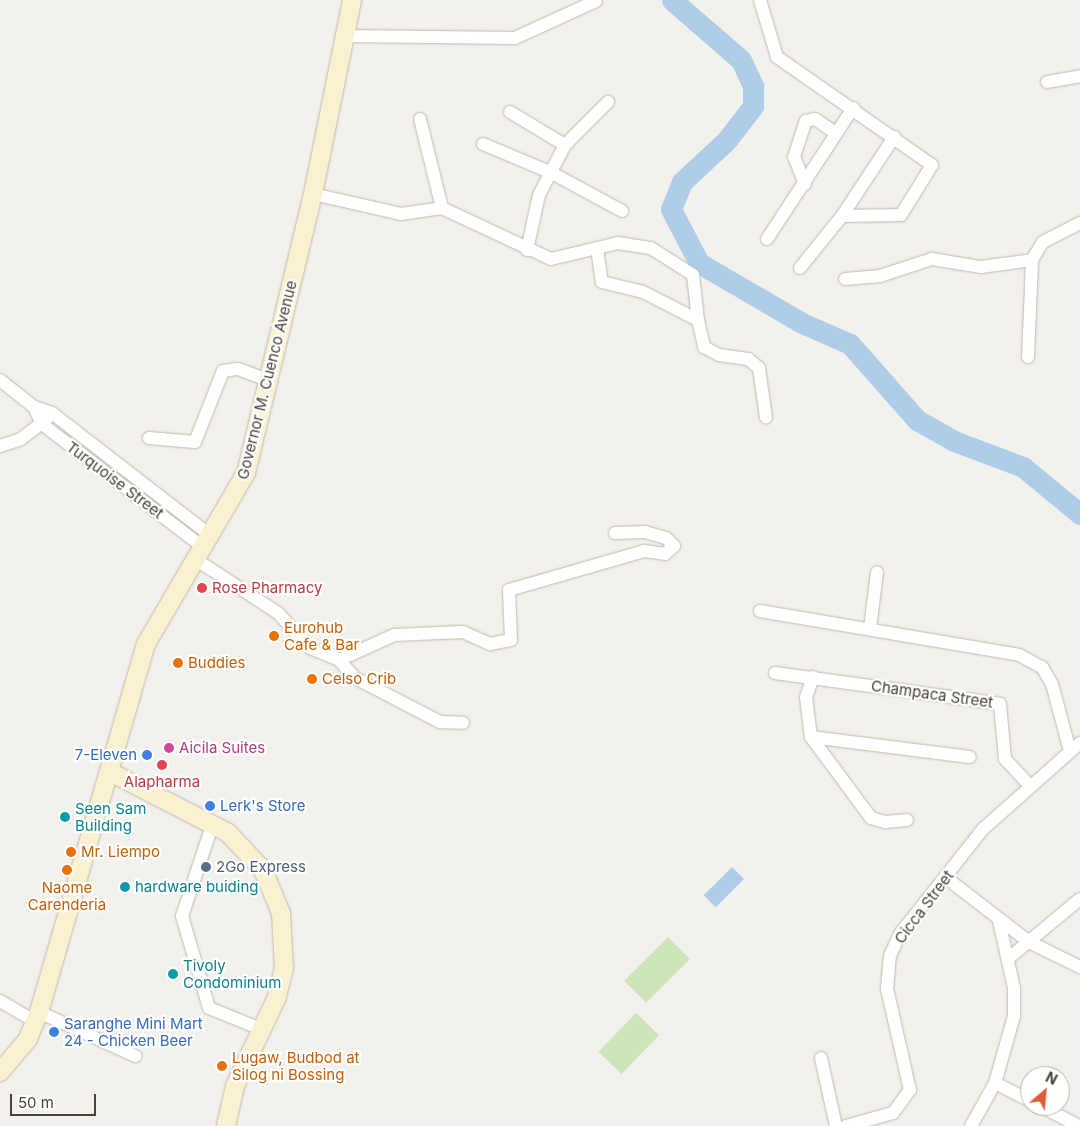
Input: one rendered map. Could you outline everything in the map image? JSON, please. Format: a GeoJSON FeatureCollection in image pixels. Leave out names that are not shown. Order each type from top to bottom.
{"type":"FeatureCollection","features":[{"type":"Feature","properties":{"kind":"main road","name":"Governor M. Cuenco Avenue"},"geometry":{"type":"LineString","coordinates":[[0,1072],[28,1039],[38,1017],[112,773],[146,644],[246,473],[313,194],[347,36],[352,0]]}},
{"type":"Feature","properties":{"kind":"main road"},"geometry":{"type":"LineString","coordinates":[[112,773],[213,823],[246,848],[263,870],[281,913],[284,968],[261,1029],[235,1086],[226,1126]]}},
{"type":"Feature","properties":{"kind":"street"},"geometry":{"type":"LineString","coordinates":[[760,0],[777,57],[853,108],[932,166],[904,210],[896,216],[842,216]]}},
{"type":"Feature","properties":{"kind":"street"},"geometry":{"type":"LineString","coordinates":[[347,36],[515,38],[596,1]]}},
{"type":"Feature","properties":{"kind":"street"},"geometry":{"type":"LineString","coordinates":[[1047,82],[1080,76]]}},
{"type":"Feature","properties":{"kind":"street"},"geometry":{"type":"LineString","coordinates":[[527,250],[540,195],[550,172],[565,145],[608,102]]}},
{"type":"Feature","properties":{"kind":"street"},"geometry":{"type":"LineString","coordinates":[[767,239],[805,184],[853,108]]}},
{"type":"Feature","properties":{"kind":"street"},"geometry":{"type":"LineString","coordinates":[[510,112],[565,145]]}},
{"type":"Feature","properties":{"kind":"street"},"geometry":{"type":"LineString","coordinates":[[420,119],[442,208]]}},
{"type":"Feature","properties":{"kind":"street"},"geometry":{"type":"LineString","coordinates":[[805,184],[794,157],[806,121],[815,119],[836,133]]}},
{"type":"Feature","properties":{"kind":"street"},"geometry":{"type":"LineString","coordinates":[[800,268],[842,216],[894,137]]}},
{"type":"Feature","properties":{"kind":"street"},"geometry":{"type":"LineString","coordinates":[[483,144],[550,172],[622,211]]}},
{"type":"Feature","properties":{"kind":"street"},"geometry":{"type":"LineString","coordinates":[[313,194],[400,214],[442,208],[527,250],[551,259],[618,243],[646,247],[685,266],[693,275],[700,340],[712,353],[748,359],[759,368],[766,418]]}},
{"type":"Feature","properties":{"kind":"street"},"geometry":{"type":"LineString","coordinates":[[1028,357],[1032,260],[1043,242],[1080,223]]}},
{"type":"Feature","properties":{"kind":"street"},"geometry":{"type":"LineString","coordinates":[[597,248],[602,282],[643,292],[698,320]]}},
{"type":"Feature","properties":{"kind":"street"},"geometry":{"type":"LineString","coordinates":[[845,279],[880,276],[932,259],[981,267],[1032,260]]}},
{"type":"Feature","properties":{"kind":"street"},"geometry":{"type":"LineString","coordinates":[[149,438],[195,442],[223,371],[238,369],[269,380]]}},
{"type":"Feature","properties":{"kind":"street","name":"Turquoise Street"},"geometry":{"type":"LineString","coordinates":[[0,380],[34,407],[52,413],[128,472],[203,547]]}},
{"type":"Feature","properties":{"kind":"street","name":"Turquoise Street"},"geometry":{"type":"LineString","coordinates":[[34,407],[42,424],[203,547]]}},
{"type":"Feature","properties":{"kind":"street"},"geometry":{"type":"LineString","coordinates":[[0,446],[42,424],[52,413]]}},
{"type":"Feature","properties":{"kind":"street"},"geometry":{"type":"LineString","coordinates":[[120,484],[128,472]]}},
{"type":"Feature","properties":{"kind":"street"},"geometry":{"type":"LineString","coordinates":[[339,660],[394,635],[463,632],[490,644],[511,640],[509,590],[644,551],[665,554],[674,546],[666,538],[645,532],[614,533]]}},
{"type":"Feature","properties":{"kind":"street"},"geometry":{"type":"LineString","coordinates":[[203,547],[278,613],[310,648],[339,660],[355,678],[415,711],[440,722],[462,723]]}},
{"type":"Feature","properties":{"kind":"street"},"geometry":{"type":"LineString","coordinates":[[870,629],[877,572]]}},
{"type":"Feature","properties":{"kind":"street","name":"Cicca Street"},"geometry":{"type":"LineString","coordinates":[[760,611],[1019,655],[1042,667],[1052,684],[1075,747],[1029,785],[983,829],[900,934],[890,956],[889,1011],[908,1081],[906,1099],[893,1113],[846,1126]]}},
{"type":"Feature","properties":{"kind":"street","name":"Champaca Street"},"geometry":{"type":"LineString","coordinates":[[775,673],[1000,704],[1005,759],[1029,785]]}},
{"type":"Feature","properties":{"kind":"street"},"geometry":{"type":"LineString","coordinates":[[813,677],[806,697],[811,738],[872,818],[885,822],[907,820]]}},
{"type":"Feature","properties":{"kind":"street"},"geometry":{"type":"LineString","coordinates":[[811,738],[970,757]]}},
{"type":"Feature","properties":{"kind":"street"},"geometry":{"type":"LineString","coordinates":[[213,823],[182,916],[209,1008],[261,1029]]}},
{"type":"Feature","properties":{"kind":"street"},"geometry":{"type":"LineString","coordinates":[[945,877],[999,921],[1030,942],[1080,967]]}},
{"type":"Feature","properties":{"kind":"street"},"geometry":{"type":"LineString","coordinates":[[1010,958],[1080,900]]}},
{"type":"Feature","properties":{"kind":"street"},"geometry":{"type":"LineString","coordinates":[[971,1126],[995,1083],[1014,1016],[1010,958],[999,921]]}},
{"type":"Feature","properties":{"kind":"street"},"geometry":{"type":"LineString","coordinates":[[0,1001],[135,1056]]}},
{"type":"Feature","properties":{"kind":"street"},"geometry":{"type":"LineString","coordinates":[[821,1058],[836,1126]]}},
{"type":"Feature","properties":{"kind":"street"},"geometry":{"type":"LineString","coordinates":[[995,1083],[1020,1096]]}},
{"type":"Feature","properties":{"kind":"street"},"geometry":{"type":"LineString","coordinates":[[1059,1116],[1078,1126]]}},
{"type":"Feature","properties":{"kind":"green space"},"geometry":{"type":"Polygon","coordinates":[[[668,937],[690,959],[646,1003],[624,981],[668,937]]]}},
{"type":"Feature","properties":{"kind":"green space"},"geometry":{"type":"Polygon","coordinates":[[[636,1013],[659,1035],[622,1074],[598,1052],[636,1013]]]}},
{"type":"Feature","properties":{"kind":"water"},"geometry":{"type":"Polygon","coordinates":[[[732,867],[744,879],[716,907],[704,895],[732,867]]]}},
{"type":"Feature","properties":{"kind":"waterway"},"geometry":{"type":"LineString","coordinates":[[672,0],[741,60],[753,86],[753,106],[727,140],[682,182],[671,209],[699,263],[802,323],[850,344],[917,420],[954,441],[1023,467],[1080,514]]}},
{"type":"Feature","properties":{"kind":"place","name":"Rose Pharmacy"},"geometry":{"type":"Point","coordinates":[202,588]}},
{"type":"Feature","properties":{"kind":"place","name":"Eurohub Cafe & Bar"},"geometry":{"type":"Point","coordinates":[274,636]}},
{"type":"Feature","properties":{"kind":"place","name":"Buddies"},"geometry":{"type":"Point","coordinates":[178,663]}},
{"type":"Feature","properties":{"kind":"place","name":"Celso Crib"},"geometry":{"type":"Point","coordinates":[312,679]}},
{"type":"Feature","properties":{"kind":"place","name":"Aicila Suites"},"geometry":{"type":"Point","coordinates":[169,748]}},
{"type":"Feature","properties":{"kind":"place","name":"7-Eleven"},"geometry":{"type":"Point","coordinates":[147,755]}},
{"type":"Feature","properties":{"kind":"place","name":"Alapharma"},"geometry":{"type":"Point","coordinates":[162,765]}},
{"type":"Feature","properties":{"kind":"place","name":"Lerk's Store"},"geometry":{"type":"Point","coordinates":[210,806]}},
{"type":"Feature","properties":{"kind":"place","name":"Seen Sam Building"},"geometry":{"type":"Point","coordinates":[65,817]}},
{"type":"Feature","properties":{"kind":"place","name":"Mr. Liempo"},"geometry":{"type":"Point","coordinates":[71,852]}},
{"type":"Feature","properties":{"kind":"place","name":"2Go Express"},"geometry":{"type":"Point","coordinates":[206,867]}},
{"type":"Feature","properties":{"kind":"place","name":"Naome Carenderia"},"geometry":{"type":"Point","coordinates":[67,870]}},
{"type":"Feature","properties":{"kind":"place","name":"hardware buiding"},"geometry":{"type":"Point","coordinates":[125,887]}},
{"type":"Feature","properties":{"kind":"place","name":"Tivoly Condominium"},"geometry":{"type":"Point","coordinates":[173,974]}},
{"type":"Feature","properties":{"kind":"place","name":"Saranghe Mini Mart 24 - Chicken Beer"},"geometry":{"type":"Point","coordinates":[54,1032]}},
{"type":"Feature","properties":{"kind":"place","name":"Lugaw, Budbod at Silog ni Bossing"},"geometry":{"type":"Point","coordinates":[222,1066]}}]}
